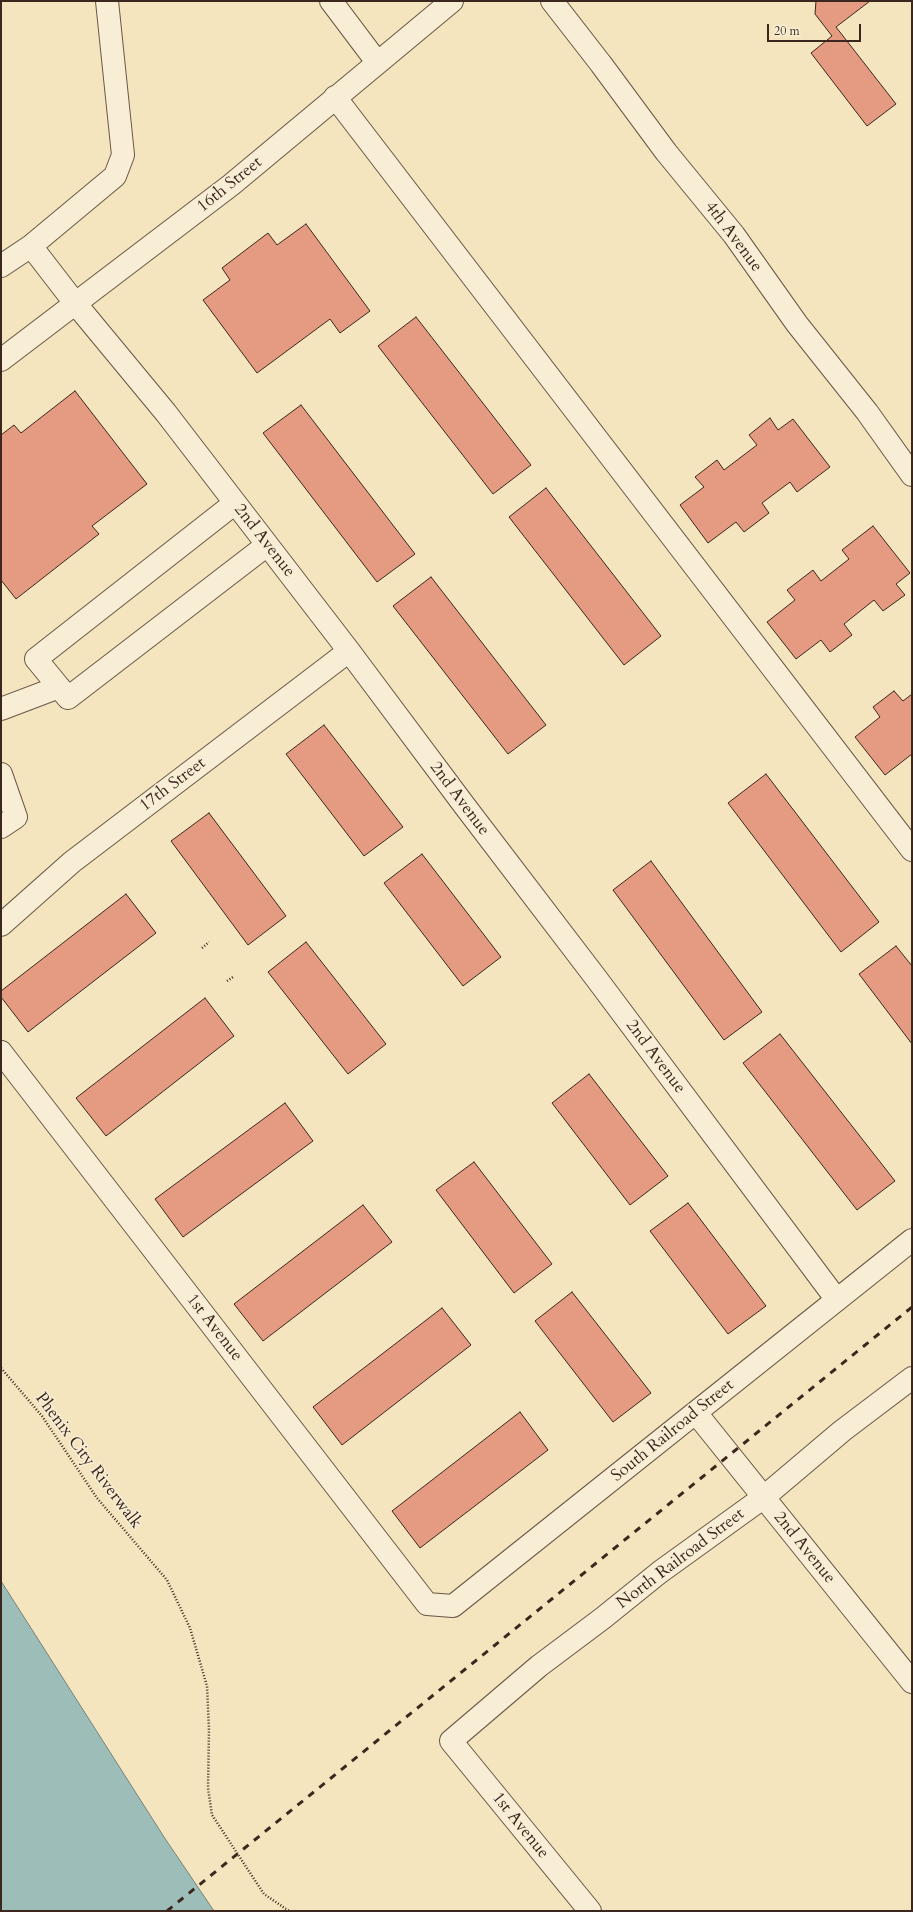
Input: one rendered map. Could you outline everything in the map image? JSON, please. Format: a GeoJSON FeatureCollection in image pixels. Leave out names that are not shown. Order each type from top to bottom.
{"type":"FeatureCollection","features":[{"type":"Feature","properties":{"kind":"street"},"geometry":{"type":"LineString","coordinates":[[1,266],[31,246],[115,176],[123,154],[107,1]]}},
{"type":"Feature","properties":{"kind":"street"},"geometry":{"type":"LineString","coordinates":[[331,1],[378,62]]}},
{"type":"Feature","properties":{"kind":"street","name":"16th Street"},"geometry":{"type":"LineString","coordinates":[[1,360],[232,185],[335,97],[452,1]]}},
{"type":"Feature","properties":{"kind":"street","name":"4th Avenue"},"geometry":{"type":"LineString","coordinates":[[552,1],[666,152],[734,235],[797,324],[867,412],[912,474]]}},
{"type":"Feature","properties":{"kind":"street"},"geometry":{"type":"LineString","coordinates":[[335,97],[912,850]]}},
{"type":"Feature","properties":{"kind":"street","name":"2nd Avenue"},"geometry":{"type":"LineString","coordinates":[[31,246],[75,303],[166,413],[349,651],[596,978],[836,1300]]}},
{"type":"Feature","properties":{"kind":"street"},"geometry":{"type":"LineString","coordinates":[[235,503],[36,658],[68,698],[267,545]]}},
{"type":"Feature","properties":{"kind":"street","name":"17th Street"},"geometry":{"type":"LineString","coordinates":[[1,924],[72,862],[349,651]]}},
{"type":"Feature","properties":{"kind":"street"},"geometry":{"type":"LineString","coordinates":[[1,709],[59,687]]}},
{"type":"Feature","properties":{"kind":"street"},"geometry":{"type":"LineString","coordinates":[[1,774],[16,818],[1,827]]}},
{"type":"Feature","properties":{"kind":"street","name":"1st Avenue"},"geometry":{"type":"LineString","coordinates":[[1,1052],[428,1604]]}},
{"type":"Feature","properties":{"kind":"street","name":"South Railroad Street"},"geometry":{"type":"LineString","coordinates":[[428,1604],[453,1606],[912,1240]]}},
{"type":"Feature","properties":{"kind":"street","name":"North Railroad Street"},"geometry":{"type":"LineString","coordinates":[[451,1740],[539,1666],[603,1618],[660,1572],[764,1498],[842,1431],[912,1378]]}},
{"type":"Feature","properties":{"kind":"street","name":"2nd Avenue"},"geometry":{"type":"LineString","coordinates":[[696,1413],[912,1682]]}},
{"type":"Feature","properties":{"kind":"street","name":"1st Avenue"},"geometry":{"type":"LineString","coordinates":[[451,1740],[590,1911]]}},
{"type":"Feature","properties":{"kind":"path"},"geometry":{"type":"LineString","coordinates":[[202,948],[209,942]]}},
{"type":"Feature","properties":{"kind":"path"},"geometry":{"type":"LineString","coordinates":[[228,981],[233,977]]}},
{"type":"Feature","properties":{"kind":"path","name":"Phenix City Riverwalk"},"geometry":{"type":"LineString","coordinates":[[1,1368],[42,1416],[97,1498],[166,1580],[190,1628],[208,1686],[208,1788],[212,1815],[264,1894],[289,1911]]}},
{"type":"Feature","properties":{"kind":"water"},"geometry":{"type":"Polygon","coordinates":[[[1,1581],[164,1837],[214,1911],[1,1911],[1,1581]]]}},
{"type":"Feature","properties":{"kind":"building"},"geometry":{"type":"Polygon","coordinates":[[[816,1],[870,1],[836,27],[896,104],[867,126],[811,53],[832,36],[815,14],[816,1]]]}},
{"type":"Feature","properties":{"kind":"building"},"geometry":{"type":"Polygon","coordinates":[[[306,224],[370,311],[340,333],[330,319],[257,373],[203,300],[230,280],[222,268],[268,233],[277,245],[306,224]]]}},
{"type":"Feature","properties":{"kind":"building"},"geometry":{"type":"Polygon","coordinates":[[[416,317],[531,465],[493,494],[378,346],[416,317]]]}},
{"type":"Feature","properties":{"kind":"building"},"geometry":{"type":"Polygon","coordinates":[[[75,391],[147,484],[92,526],[99,534],[16,599],[1,580],[1,435],[14,425],[21,433],[75,391]]]}},
{"type":"Feature","properties":{"kind":"building"},"geometry":{"type":"Polygon","coordinates":[[[301,405],[415,554],[377,582],[263,433],[301,405]]]}},
{"type":"Feature","properties":{"kind":"building"},"geometry":{"type":"Polygon","coordinates":[[[770,418],[778,430],[793,419],[830,467],[797,492],[790,482],[762,503],[769,513],[744,532],[736,522],[708,543],[680,505],[704,487],[695,477],[717,460],[724,470],[757,445],[749,435],[770,418]]]}},
{"type":"Feature","properties":{"kind":"building"},"geometry":{"type":"Polygon","coordinates":[[[546,488],[661,636],[624,665],[509,517],[546,488]]]}},
{"type":"Feature","properties":{"kind":"building"},"geometry":{"type":"Polygon","coordinates":[[[873,526],[910,573],[896,584],[905,595],[883,611],[874,600],[844,624],[852,635],[830,652],[821,640],[796,659],[767,622],[795,600],[787,590],[813,570],[821,581],[849,559],[842,550],[873,526]]]}},
{"type":"Feature","properties":{"kind":"building"},"geometry":{"type":"Polygon","coordinates":[[[431,577],[546,725],[508,754],[393,606],[431,577]]]}},
{"type":"Feature","properties":{"kind":"building"},"geometry":{"type":"Polygon","coordinates":[[[894,691],[903,701],[912,694],[912,754],[885,775],[855,737],[880,717],[873,707],[894,691]]]}},
{"type":"Feature","properties":{"kind":"building"},"geometry":{"type":"Polygon","coordinates":[[[324,725],[403,827],[364,856],[286,754],[324,725]]]}},
{"type":"Feature","properties":{"kind":"building"},"geometry":{"type":"Polygon","coordinates":[[[766,774],[879,922],[841,952],[728,803],[766,774]]]}},
{"type":"Feature","properties":{"kind":"building"},"geometry":{"type":"Polygon","coordinates":[[[209,813],[286,916],[248,945],[171,841],[209,813]]]}},
{"type":"Feature","properties":{"kind":"building"},"geometry":{"type":"Polygon","coordinates":[[[422,854],[501,957],[463,986],[384,883],[422,854]]]}},
{"type":"Feature","properties":{"kind":"building"},"geometry":{"type":"Polygon","coordinates":[[[651,861],[762,1012],[724,1040],[613,890],[651,861]]]}},
{"type":"Feature","properties":{"kind":"building"},"geometry":{"type":"Polygon","coordinates":[[[126,894],[156,933],[28,1032],[1,997],[1,991],[126,894]]]}},
{"type":"Feature","properties":{"kind":"building"},"geometry":{"type":"Polygon","coordinates":[[[306,942],[386,1044],[348,1074],[268,972],[306,942]]]}},
{"type":"Feature","properties":{"kind":"building"},"geometry":{"type":"Polygon","coordinates":[[[896,946],[912,966],[912,1044],[859,974],[896,946]]]}},
{"type":"Feature","properties":{"kind":"building"},"geometry":{"type":"Polygon","coordinates":[[[205,998],[234,1036],[106,1136],[76,1098],[205,998]]]}},
{"type":"Feature","properties":{"kind":"building"},"geometry":{"type":"Polygon","coordinates":[[[780,1034],[895,1181],[857,1210],[743,1063],[780,1034]]]}},
{"type":"Feature","properties":{"kind":"building"},"geometry":{"type":"Polygon","coordinates":[[[589,1074],[668,1176],[630,1205],[552,1103],[589,1074]]]}},
{"type":"Feature","properties":{"kind":"building"},"geometry":{"type":"Polygon","coordinates":[[[285,1103],[313,1141],[183,1237],[155,1199],[285,1103]]]}},
{"type":"Feature","properties":{"kind":"building"},"geometry":{"type":"Polygon","coordinates":[[[474,1162],[552,1264],[514,1293],[436,1190],[474,1162]]]}},
{"type":"Feature","properties":{"kind":"building"},"geometry":{"type":"Polygon","coordinates":[[[688,1203],[766,1306],[728,1334],[650,1231],[688,1203]]]}},
{"type":"Feature","properties":{"kind":"building"},"geometry":{"type":"Polygon","coordinates":[[[363,1205],[392,1242],[263,1341],[234,1304],[363,1205]]]}},
{"type":"Feature","properties":{"kind":"building"},"geometry":{"type":"Polygon","coordinates":[[[572,1292],[651,1393],[613,1422],[535,1321],[572,1292]]]}},
{"type":"Feature","properties":{"kind":"building"},"geometry":{"type":"Polygon","coordinates":[[[442,1308],[471,1345],[342,1445],[313,1407],[442,1308]]]}},
{"type":"Feature","properties":{"kind":"building"},"geometry":{"type":"Polygon","coordinates":[[[520,1412],[548,1450],[420,1548],[392,1511],[520,1412]]]}},
{"type":"Feature","properties":{"kind":"railway"},"geometry":{"type":"LineString","coordinates":[[167,1911],[912,1307]]}}]}
